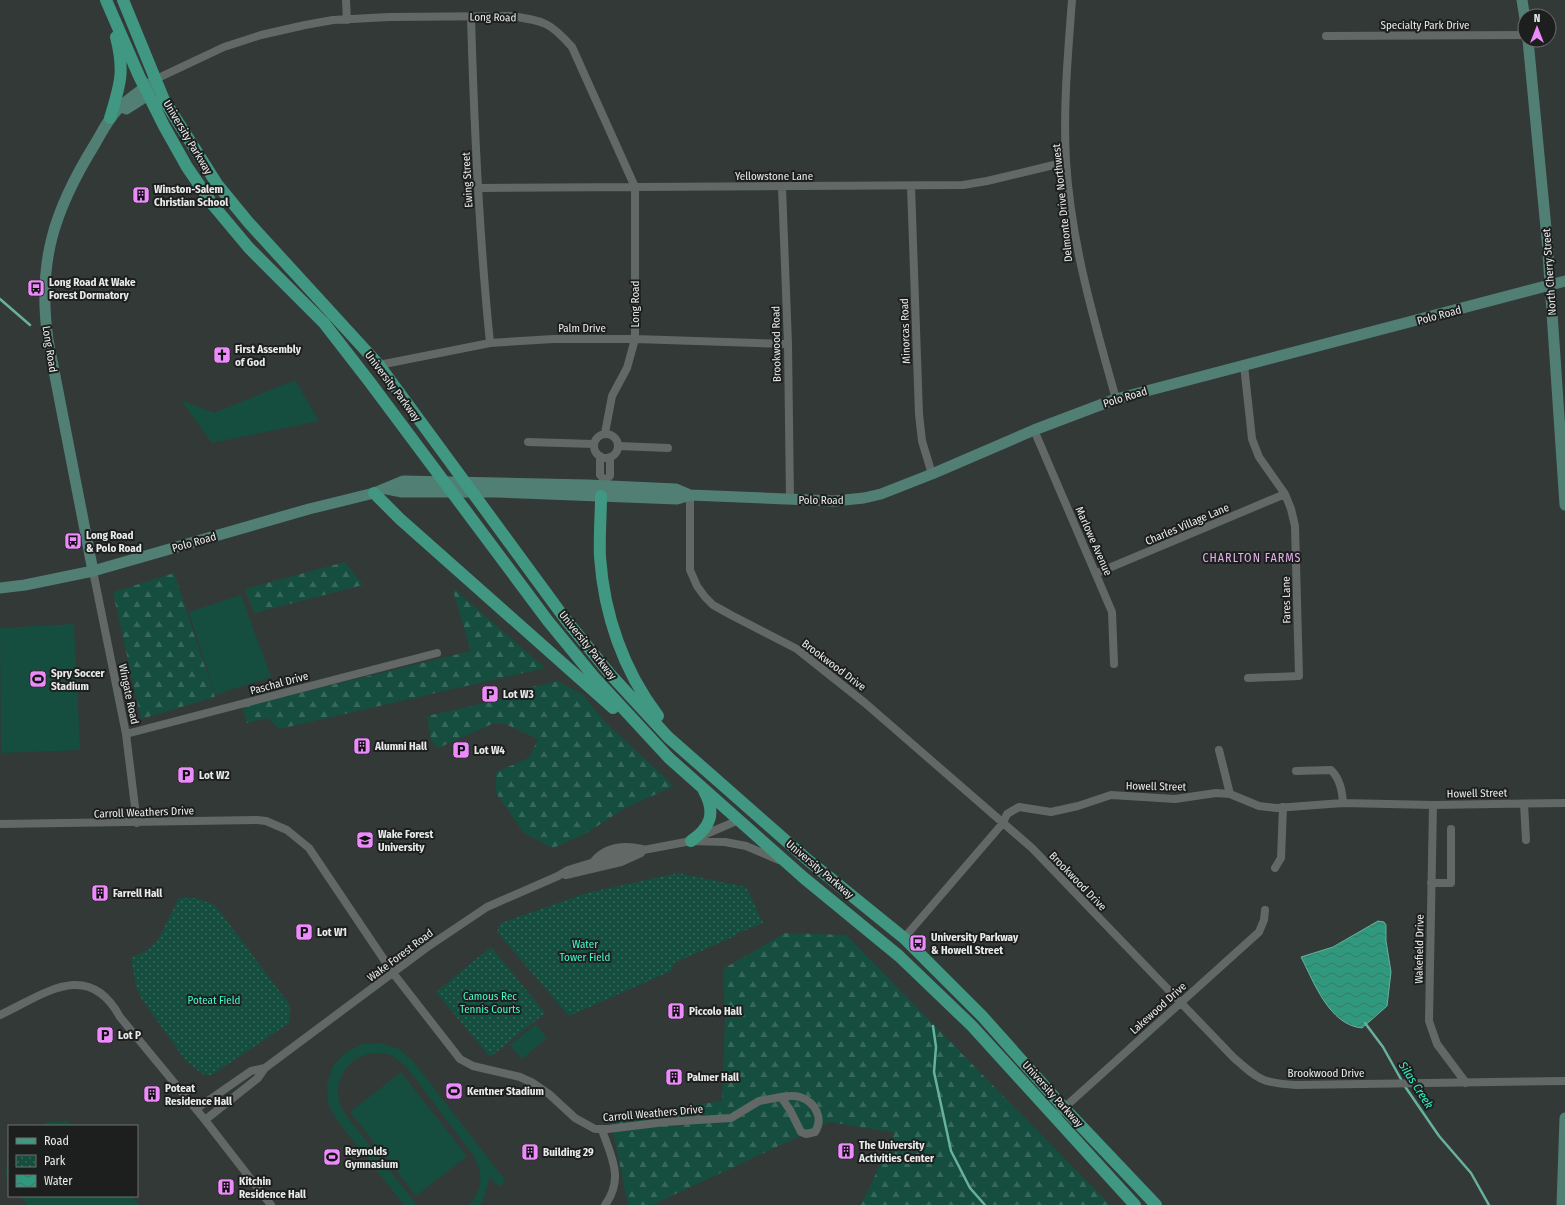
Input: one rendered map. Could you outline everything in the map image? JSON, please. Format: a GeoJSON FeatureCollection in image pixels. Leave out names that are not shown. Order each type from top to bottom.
{"type":"FeatureCollection","features":[{"type":"Feature","properties":{"kind":"main road","name":"University Parkway"},"geometry":{"type":"LineString","coordinates":[[106,0],[146,91],[174,144],[213,205],[249,248],[324,323],[548,621],[594,676],[656,745],[738,820],[899,956],[1156,1205]]}},
{"type":"Feature","properties":{"kind":"main road","name":"University Parkway"},"geometry":{"type":"LineString","coordinates":[[123,0],[164,100],[217,184],[249,223],[379,365],[566,620],[616,680],[668,737],[784,840],[904,938],[982,1016],[1134,1205]]}},
{"type":"Feature","properties":{"kind":"main road"},"geometry":{"type":"LineString","coordinates":[[110,118],[119,92],[122,77],[119,46],[114,28],[114,19]]}},
{"type":"Feature","properties":{"kind":"main road","name":"North Cherry Street"},"geometry":{"type":"LineString","coordinates":[[1529,48],[1547,239],[1549,286],[1563,447],[1565,505]]}},
{"type":"Feature","properties":{"kind":"main road","name":"Long Road"},"geometry":{"type":"LineString","coordinates":[[100,135],[124,110],[146,91],[156,79]]}},
{"type":"Feature","properties":{"kind":"main road","name":"Long Road"},"geometry":{"type":"LineString","coordinates":[[92,571],[48,340],[44,308],[44,278],[52,235],[62,205],[74,179],[110,118],[135,94],[146,91]]}},
{"type":"Feature","properties":{"kind":"main road","name":"Polo Road"},"geometry":{"type":"LineString","coordinates":[[497,487],[588,485],[677,499],[690,495],[834,502],[864,498],[880,494],[932,474],[1034,430],[1116,398],[1565,282]]}},
{"type":"Feature","properties":{"kind":"main road","name":"Polo Road"},"geometry":{"type":"LineString","coordinates":[[0,588],[25,585],[92,571],[291,514],[387,489],[402,492],[420,486],[603,487]]}},
{"type":"Feature","properties":{"kind":"main road"},"geometry":{"type":"LineString","coordinates":[[603,487],[600,555],[602,576],[609,614],[619,644],[628,667],[649,704],[694,760]]}},
{"type":"Feature","properties":{"kind":"main road"},"geometry":{"type":"LineString","coordinates":[[374,493],[400,518],[656,745]]}},
{"type":"Feature","properties":{"kind":"main road"},"geometry":{"type":"LineString","coordinates":[[691,841],[707,827],[710,807],[702,788]]}},
{"type":"Feature","properties":{"kind":"main road"},"geometry":{"type":"LineString","coordinates":[[738,820],[745,818],[750,819],[774,840],[784,840]]}},
{"type":"Feature","properties":{"kind":"main road"},"geometry":{"type":"LineString","coordinates":[[1562,1205],[1565,1118]]}},
{"type":"Feature","properties":{"kind":"street"},"geometry":{"type":"LineString","coordinates":[[346,0],[347,20]]}},
{"type":"Feature","properties":{"kind":"street","name":"Delmonte Drive Northwest"},"geometry":{"type":"LineString","coordinates":[[1072,0],[1065,90],[1066,162],[1080,268],[1116,398]]}},
{"type":"Feature","properties":{"kind":"street","name":"Ewing Street"},"geometry":{"type":"LineString","coordinates":[[471,16],[483,273],[490,343]]}},
{"type":"Feature","properties":{"kind":"street","name":"Long Road"},"geometry":{"type":"LineString","coordinates":[[156,79],[224,47],[261,35],[305,24],[347,20],[511,16],[540,20],[556,29],[572,47],[635,187],[635,339],[627,368],[612,396],[605,433]]}},
{"type":"Feature","properties":{"kind":"street","name":"Specialty Park Drive"},"geometry":{"type":"LineString","coordinates":[[1326,36],[1517,35]]}},
{"type":"Feature","properties":{"kind":"street","name":"Yellowstone Lane"},"geometry":{"type":"LineString","coordinates":[[479,188],[963,185],[987,182],[1066,162]]}},
{"type":"Feature","properties":{"kind":"street","name":"Minorcas Road"},"geometry":{"type":"LineString","coordinates":[[911,186],[919,414],[922,441],[932,474]]}},
{"type":"Feature","properties":{"kind":"street","name":"Brookwood Road"},"geometry":{"type":"LineString","coordinates":[[782,187],[788,344],[790,500]]}},
{"type":"Feature","properties":{"kind":"street","name":"Palm Drive"},"geometry":{"type":"LineString","coordinates":[[379,365],[490,343],[553,339],[635,339],[788,344]]}},
{"type":"Feature","properties":{"kind":"street","name":"Fares Lane"},"geometry":{"type":"LineString","coordinates":[[1244,366],[1252,439],[1259,457],[1285,494],[1291,508],[1295,526],[1299,676],[1248,678]]}},
{"type":"Feature","properties":{"kind":"street","name":"Marlowe Avenue"},"geometry":{"type":"LineString","coordinates":[[1034,430],[1112,612],[1114,664]]}},
{"type":"Feature","properties":{"kind":"street"},"geometry":{"type":"LineString","coordinates":[[605,433],[614,437],[618,446],[614,455],[605,458],[600,456],[594,450],[594,444],[599,436],[605,433]]}},
{"type":"Feature","properties":{"kind":"street"},"geometry":{"type":"LineString","coordinates":[[528,442],[594,444]]}},
{"type":"Feature","properties":{"kind":"street"},"geometry":{"type":"LineString","coordinates":[[618,446],[668,448]]}},
{"type":"Feature","properties":{"kind":"street"},"geometry":{"type":"LineString","coordinates":[[600,456],[600,475],[603,487]]}},
{"type":"Feature","properties":{"kind":"street"},"geometry":{"type":"LineString","coordinates":[[603,487],[610,476],[610,457]]}},
{"type":"Feature","properties":{"kind":"street","name":"Charles Village Lane"},"geometry":{"type":"LineString","coordinates":[[1096,573],[1285,494]]}},
{"type":"Feature","properties":{"kind":"street","name":"Brookwood Drive"},"geometry":{"type":"LineString","coordinates":[[690,495],[690,570],[697,586],[705,597],[713,605],[811,659],[865,703],[1032,848],[1250,1072],[1272,1084],[1331,1085],[1565,1081]]}},
{"type":"Feature","properties":{"kind":"street","name":"Wingate Road"},"geometry":{"type":"LineString","coordinates":[[92,571],[126,734],[137,823]]}},
{"type":"Feature","properties":{"kind":"street","name":"Paschal Drive"},"geometry":{"type":"LineString","coordinates":[[126,734],[437,653]]}},
{"type":"Feature","properties":{"kind":"street"},"geometry":{"type":"LineString","coordinates":[[1219,750],[1230,794]]}},
{"type":"Feature","properties":{"kind":"street"},"geometry":{"type":"LineString","coordinates":[[1296,771],[1331,770],[1342,788],[1343,803]]}},
{"type":"Feature","properties":{"kind":"street","name":"Howell Street"},"geometry":{"type":"LineString","coordinates":[[904,938],[1002,823],[1007,814],[1019,807],[1051,812],[1112,796],[1175,799],[1216,793],[1230,794],[1259,806],[1276,808],[1343,803],[1433,805],[1565,803]]}},
{"type":"Feature","properties":{"kind":"street"},"geometry":{"type":"LineString","coordinates":[[1524,804],[1526,840]]}},
{"type":"Feature","properties":{"kind":"street","name":"Wakefield Drive"},"geometry":{"type":"LineString","coordinates":[[1433,805],[1429,1021],[1437,1044],[1466,1083]]}},
{"type":"Feature","properties":{"kind":"street"},"geometry":{"type":"LineString","coordinates":[[1275,868],[1281,858],[1283,807]]}},
{"type":"Feature","properties":{"kind":"street","name":"Carroll Weathers Drive"},"geometry":{"type":"LineString","coordinates":[[0,824],[257,820],[266,821],[287,830],[309,848],[393,973],[464,1062],[479,1068],[527,1080],[549,1094],[580,1122],[595,1129],[602,1130],[665,1122],[730,1118],[759,1101],[781,1097],[798,1096],[813,1105],[818,1119],[815,1132],[806,1134],[801,1132],[790,1110],[781,1097]]}},
{"type":"Feature","properties":{"kind":"street","name":"Wake Forest Road"},"geometry":{"type":"LineString","coordinates":[[691,841],[738,820]]}},
{"type":"Feature","properties":{"kind":"street"},"geometry":{"type":"LineString","coordinates":[[1431,883],[1451,883],[1451,829]]}},
{"type":"Feature","properties":{"kind":"street","name":"Wake Forest Road"},"geometry":{"type":"LineString","coordinates":[[205,1120],[258,1078],[265,1068],[426,948],[496,902],[558,876],[568,870],[592,862],[691,841],[725,842],[746,846],[790,865]]}},
{"type":"Feature","properties":{"kind":"street","name":"Wake Forest Road"},"geometry":{"type":"LineString","coordinates":[[558,876],[615,864],[634,858],[644,850]]}},
{"type":"Feature","properties":{"kind":"street","name":"Lakewood Drive"},"geometry":{"type":"LineString","coordinates":[[1059,1112],[1259,932],[1264,920],[1265,910]]}},
{"type":"Feature","properties":{"kind":"street"},"geometry":{"type":"LineString","coordinates":[[0,1015],[62,986],[83,984],[104,996],[114,1006],[120,1017],[205,1120],[272,1205]]}},
{"type":"Feature","properties":{"kind":"street","name":"Wake Forest Road"},"geometry":{"type":"LineString","coordinates":[[196,1109],[251,1071],[265,1068]]}},
{"type":"Feature","properties":{"kind":"street"},"geometry":{"type":"LineString","coordinates":[[602,1130],[614,1164],[616,1177],[614,1191],[605,1205]]}},
{"type":"Feature","properties":{"kind":"green space"},"geometry":{"type":"Polygon","coordinates":[[[295,380],[319,421],[212,443],[181,400],[214,413],[295,380]]]}},
{"type":"Feature","properties":{"kind":"green space"},"geometry":{"type":"Polygon","coordinates":[[[345,562],[363,585],[254,613],[245,589],[345,562]]]}},
{"type":"Feature","properties":{"kind":"green space"},"geometry":{"type":"Polygon","coordinates":[[[174,573],[215,697],[141,719],[113,592],[174,573]]]}},
{"type":"Feature","properties":{"kind":"green space"},"geometry":{"type":"Polygon","coordinates":[[[452,587],[545,668],[279,729],[268,718],[247,723],[242,707],[471,651],[452,587]]]}},
{"type":"Feature","properties":{"kind":"green space"},"geometry":{"type":"Polygon","coordinates":[[[241,595],[271,677],[215,695],[189,612],[241,595]]]}},
{"type":"Feature","properties":{"kind":"green space","name":"Spry Soccer Stadium"},"geometry":{"type":"Polygon","coordinates":[[[74,624],[80,750],[1,753],[0,628],[74,624]]]}},
{"type":"Feature","properties":{"kind":"green space"},"geometry":{"type":"Polygon","coordinates":[[[558,681],[583,695],[606,723],[674,786],[625,808],[585,834],[553,848],[524,833],[496,793],[496,772],[529,758],[538,739],[505,724],[492,724],[438,748],[431,741],[427,716],[499,700],[515,691],[558,681]]]}},
{"type":"Feature","properties":{"kind":"green space","name":"Water Tower Field"},"geometry":{"type":"Polygon","coordinates":[[[678,873],[746,887],[763,923],[674,963],[671,971],[569,1016],[497,932],[501,923],[587,893],[678,873]]]}},
{"type":"Feature","properties":{"kind":"green space","name":"Poteat Field"},"geometry":{"type":"Polygon","coordinates":[[[179,898],[195,898],[215,905],[290,1005],[289,1023],[212,1075],[204,1075],[186,1061],[141,998],[136,986],[131,958],[148,950],[158,940],[179,898]]]}},
{"type":"Feature","properties":{"kind":"green space"},"geometry":{"type":"Polygon","coordinates":[[[785,933],[846,935],[1110,1205],[861,1205],[895,1133],[830,1122],[652,1205],[628,1205],[610,1117],[722,1101],[725,1018],[723,969],[785,933]]]}},
{"type":"Feature","properties":{"kind":"green space","name":"Camous Rec Tennis Courts"},"geometry":{"type":"Polygon","coordinates":[[[491,947],[545,1013],[490,1057],[436,992],[491,947]]]}},
{"type":"Feature","properties":{"kind":"green space"},"geometry":{"type":"Polygon","coordinates":[[[536,1024],[547,1038],[522,1059],[510,1045],[536,1024]]]}},
{"type":"Feature","properties":{"kind":"green space"},"geometry":{"type":"Polygon","coordinates":[[[381,1043],[399,1049],[413,1061],[506,1181],[499,1187],[490,1177],[483,1201],[479,1205],[469,1205],[477,1193],[480,1181],[479,1168],[473,1155],[407,1068],[396,1058],[381,1053],[371,1053],[355,1060],[348,1066],[339,1081],[339,1100],[345,1114],[417,1205],[404,1205],[336,1119],[328,1103],[327,1084],[333,1066],[346,1052],[363,1044],[381,1043]]]}},
{"type":"Feature","properties":{"kind":"green space"},"geometry":{"type":"Polygon","coordinates":[[[401,1072],[467,1156],[416,1196],[350,1112],[401,1072]]]}},
{"type":"Feature","properties":{"kind":"green space"},"geometry":{"type":"Polygon","coordinates":[[[67,1121],[73,1125],[43,1125],[48,1122],[67,1121]]]}},
{"type":"Feature","properties":{"kind":"green space"},"geometry":{"type":"Polygon","coordinates":[[[8,1157],[8,1180],[5,1176],[8,1157]]]}},
{"type":"Feature","properties":{"kind":"green space"},"geometry":{"type":"Polygon","coordinates":[[[21,1197],[133,1197],[139,1205],[27,1205],[21,1197]]]}},
{"type":"Feature","properties":{"kind":"water"},"geometry":{"type":"Polygon","coordinates":[[[1378,921],[1384,922],[1386,925],[1386,941],[1391,972],[1387,1006],[1362,1028],[1350,1025],[1340,1019],[1332,1011],[1317,990],[1301,957],[1333,947],[1378,921]]]}},
{"type":"Feature","properties":{"kind":"waterway"},"geometry":{"type":"LineString","coordinates":[[0,299],[30,325]]}},
{"type":"Feature","properties":{"kind":"waterway","name":"Silas Creek"},"geometry":{"type":"LineString","coordinates":[[1365,1023],[1383,1047],[1402,1081]]}},
{"type":"Feature","properties":{"kind":"waterway"},"geometry":{"type":"LineString","coordinates":[[933,1026],[936,1047],[934,1072],[951,1151],[970,1188],[985,1205]]}},
{"type":"Feature","properties":{"kind":"waterway","name":"Silas Creek"},"geometry":{"type":"LineString","coordinates":[[1404,1085],[1439,1136],[1471,1173],[1489,1205]]}},
{"type":"Feature","properties":{"kind":"place","name":"Winston-Salem Christian School"},"geometry":{"type":"Point","coordinates":[141,195]}},
{"type":"Feature","properties":{"kind":"place","name":"Long Road At Wake Forest Dormatory"},"geometry":{"type":"Point","coordinates":[36,288]}},
{"type":"Feature","properties":{"kind":"place","name":"First Assembly of God"},"geometry":{"type":"Point","coordinates":[222,355]}},
{"type":"Feature","properties":{"kind":"place","name":"Long Road & Polo Road"},"geometry":{"type":"Point","coordinates":[73,541]}},
{"type":"Feature","properties":{"kind":"place","name":"Spry Soccer Stadium"},"geometry":{"type":"Point","coordinates":[38,679]}},
{"type":"Feature","properties":{"kind":"place","name":"Lot W3"},"geometry":{"type":"Point","coordinates":[490,694]}},
{"type":"Feature","properties":{"kind":"place","name":"Alumni Hall"},"geometry":{"type":"Point","coordinates":[362,746]}},
{"type":"Feature","properties":{"kind":"place","name":"Lot W4"},"geometry":{"type":"Point","coordinates":[461,750]}},
{"type":"Feature","properties":{"kind":"place","name":"Lot W2"},"geometry":{"type":"Point","coordinates":[186,775]}},
{"type":"Feature","properties":{"kind":"place","name":"Wake Forest University"},"geometry":{"type":"Point","coordinates":[365,840]}},
{"type":"Feature","properties":{"kind":"place","name":"Farrell Hall"},"geometry":{"type":"Point","coordinates":[100,893]}},
{"type":"Feature","properties":{"kind":"place","name":"Lot W1"},"geometry":{"type":"Point","coordinates":[304,932]}},
{"type":"Feature","properties":{"kind":"place","name":"University Parkway & Howell Street"},"geometry":{"type":"Point","coordinates":[918,943]}},
{"type":"Feature","properties":{"kind":"place","name":"Piccolo Hall"},"geometry":{"type":"Point","coordinates":[676,1011]}},
{"type":"Feature","properties":{"kind":"place","name":"Lot P"},"geometry":{"type":"Point","coordinates":[105,1035]}},
{"type":"Feature","properties":{"kind":"place","name":"Palmer Hall"},"geometry":{"type":"Point","coordinates":[674,1077]}},
{"type":"Feature","properties":{"kind":"place","name":"Kentner Stadium"},"geometry":{"type":"Point","coordinates":[454,1091]}},
{"type":"Feature","properties":{"kind":"place","name":"Poteat Residence Hall"},"geometry":{"type":"Point","coordinates":[152,1094]}},
{"type":"Feature","properties":{"kind":"place","name":"The University Activities Center"},"geometry":{"type":"Point","coordinates":[846,1151]}},
{"type":"Feature","properties":{"kind":"place","name":"Building 29"},"geometry":{"type":"Point","coordinates":[530,1152]}},
{"type":"Feature","properties":{"kind":"place","name":"Reynolds Gymnasium"},"geometry":{"type":"Point","coordinates":[332,1157]}},
{"type":"Feature","properties":{"kind":"place","name":"Kitchin Residence Hall"},"geometry":{"type":"Point","coordinates":[226,1187]}},
{"type":"Feature","properties":{"kind":"district","name":"CHARLTON FARMS"},"geometry":{"type":"Point","coordinates":[1252,558]}}]}
